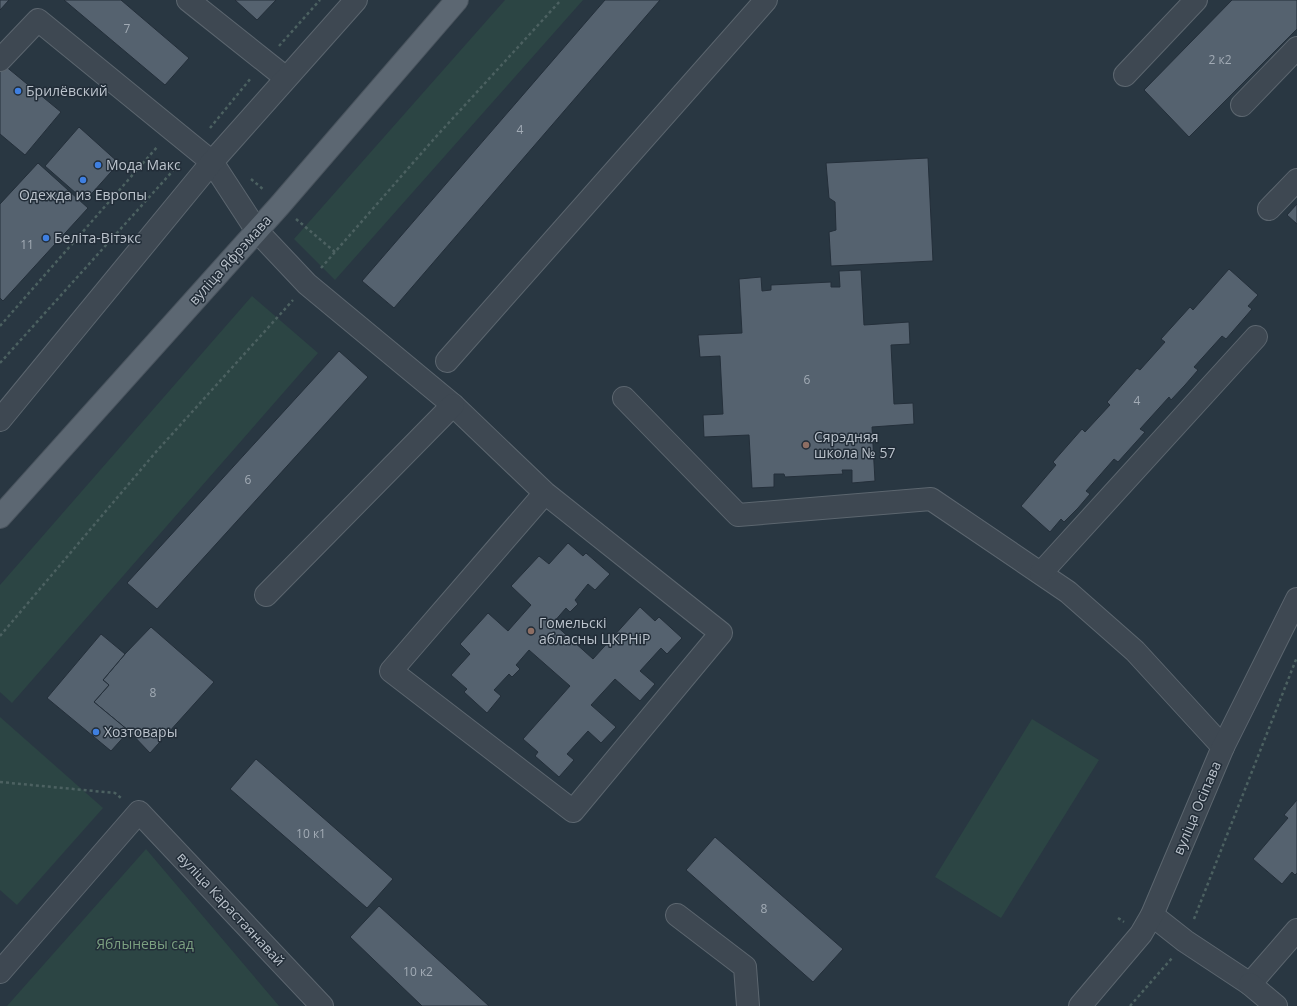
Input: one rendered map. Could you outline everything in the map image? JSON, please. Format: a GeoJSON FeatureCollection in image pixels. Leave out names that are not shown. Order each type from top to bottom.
{"type":"FeatureCollection","features":[{"type":"Feature","properties":{"kind":"main road","name":"вуліца Яфрэмава"},"geometry":{"type":"LineString","coordinates":[[0,517],[257,231],[457,0]]}},
{"type":"Feature","properties":{"kind":"street"},"geometry":{"type":"LineString","coordinates":[[188,0],[286,78]]}},
{"type":"Feature","properties":{"kind":"street"},"geometry":{"type":"LineString","coordinates":[[0,420],[212,162],[356,0]]}},
{"type":"Feature","properties":{"kind":"street"},"geometry":{"type":"LineString","coordinates":[[446,361],[766,0]]}},
{"type":"Feature","properties":{"kind":"street"},"geometry":{"type":"LineString","coordinates":[[1125,74],[1196,0]]}},
{"type":"Feature","properties":{"kind":"street"},"geometry":{"type":"LineString","coordinates":[[0,60],[38,20],[212,162],[257,231],[307,284],[453,405],[544,493],[721,632],[573,810],[392,671],[544,493]]}},
{"type":"Feature","properties":{"kind":"street"},"geometry":{"type":"LineString","coordinates":[[1242,105],[1297,48]]}},
{"type":"Feature","properties":{"kind":"street"},"geometry":{"type":"LineString","coordinates":[[1269,209],[1297,180]]}},
{"type":"Feature","properties":{"kind":"street"},"geometry":{"type":"LineString","coordinates":[[1041,574],[1256,337]]}},
{"type":"Feature","properties":{"kind":"street"},"geometry":{"type":"LineString","coordinates":[[624,398],[738,515],[931,499],[1068,592],[1135,651],[1222,747]]}},
{"type":"Feature","properties":{"kind":"street"},"geometry":{"type":"LineString","coordinates":[[266,596],[453,405]]}},
{"type":"Feature","properties":{"kind":"street","name":"вуліца Осіпава"},"geometry":{"type":"LineString","coordinates":[[1080,1006],[1141,934],[1152,915],[1222,747],[1297,599]]}},
{"type":"Feature","properties":{"kind":"street","name":"вуліца Карастаянавай"},"geometry":{"type":"LineString","coordinates":[[0,972],[139,812],[322,1006]]}},
{"type":"Feature","properties":{"kind":"street"},"geometry":{"type":"LineString","coordinates":[[677,915],[745,967],[748,1006]]}},
{"type":"Feature","properties":{"kind":"street"},"geometry":{"type":"LineString","coordinates":[[1152,915],[1185,941],[1250,984],[1276,1006]]}},
{"type":"Feature","properties":{"kind":"street"},"geometry":{"type":"LineString","coordinates":[[1250,984],[1297,930]]}},
{"type":"Feature","properties":{"kind":"path"},"geometry":{"type":"LineString","coordinates":[[0,363],[194,147],[265,62],[320,0]]}},
{"type":"Feature","properties":{"kind":"path"},"geometry":{"type":"LineString","coordinates":[[0,636],[156,453],[433,140],[561,0]]}},
{"type":"Feature","properties":{"kind":"path"},"geometry":{"type":"LineString","coordinates":[[0,326],[173,130]]}},
{"type":"Feature","properties":{"kind":"path"},"geometry":{"type":"LineString","coordinates":[[1130,1006],[1185,941],[1297,657]]}},
{"type":"Feature","properties":{"kind":"path"},"geometry":{"type":"LineString","coordinates":[[0,782],[116,793]]}},
{"type":"Feature","properties":{"kind":"green space"},"geometry":{"type":"Polygon","coordinates":[[[505,0],[583,0],[335,280],[294,239],[505,0]]]}},
{"type":"Feature","properties":{"kind":"green space"},"geometry":{"type":"Polygon","coordinates":[[[252,296],[318,353],[12,703],[0,692],[0,585],[252,296]]]}},
{"type":"Feature","properties":{"kind":"green space"},"geometry":{"type":"Polygon","coordinates":[[[0,717],[103,808],[17,905],[0,890],[0,717]]]}},
{"type":"Feature","properties":{"kind":"green space"},"geometry":{"type":"Polygon","coordinates":[[[1032,719],[1099,760],[1001,918],[935,877],[1032,719]]]}},
{"type":"Feature","properties":{"kind":"green space","name":"Яблыневы сад"},"geometry":{"type":"Polygon","coordinates":[[[146,849],[279,1006],[7,1006],[146,849]]]}},
{"type":"Feature","properties":{"kind":"building"},"geometry":{"type":"Polygon","coordinates":[[[0,0],[9,0],[0,10],[0,0]]]}},
{"type":"Feature","properties":{"kind":"building"},"geometry":{"type":"Polygon","coordinates":[[[64,0],[121,0],[189,58],[165,85],[64,0]]]}},
{"type":"Feature","properties":{"kind":"building"},"geometry":{"type":"Polygon","coordinates":[[[235,0],[276,0],[257,20],[235,0]]]}},
{"type":"Feature","properties":{"kind":"building"},"geometry":{"type":"Polygon","coordinates":[[[605,0],[660,0],[394,308],[362,281],[605,0]]]}},
{"type":"Feature","properties":{"kind":"building"},"geometry":{"type":"Polygon","coordinates":[[[1232,0],[1297,0],[1297,29],[1189,137],[1144,90],[1232,0]]]}},
{"type":"Feature","properties":{"kind":"building","name":"Брилёвский"},"geometry":{"type":"Polygon","coordinates":[[[4,65],[61,112],[25,155],[0,134],[0,70],[4,65]]]}},
{"type":"Feature","properties":{"kind":"building"},"geometry":{"type":"Polygon","coordinates":[[[79,127],[119,163],[85,201],[45,166],[79,127]]]}},
{"type":"Feature","properties":{"kind":"building"},"geometry":{"type":"Polygon","coordinates":[[[928,158],[933,261],[831,266],[829,232],[836,230],[835,202],[829,198],[826,163],[928,158]]]}},
{"type":"Feature","properties":{"kind":"building"},"geometry":{"type":"Polygon","coordinates":[[[38,163],[88,208],[3,301],[0,298],[0,204],[38,163]]]}},
{"type":"Feature","properties":{"kind":"building"},"geometry":{"type":"Polygon","coordinates":[[[1297,204],[1297,224],[1287,215],[1297,204]]]}},
{"type":"Feature","properties":{"kind":"building"},"geometry":{"type":"Polygon","coordinates":[[[1229,269],[1258,295],[1248,306],[1252,309],[1226,339],[1222,336],[1194,367],[1198,370],[1171,400],[1169,397],[1140,429],[1145,432],[1118,462],[1114,459],[1086,491],[1090,494],[1078,508],[1064,522],[1061,519],[1050,532],[1021,506],[1056,465],[1053,462],[1082,429],[1085,432],[1110,405],[1107,402],[1137,368],[1140,370],[1165,342],[1161,339],[1190,307],[1193,310],[1229,269]]]}},
{"type":"Feature","properties":{"kind":"building"},"geometry":{"type":"Polygon","coordinates":[[[861,270],[864,325],[909,322],[910,344],[891,345],[894,404],[913,403],[914,424],[872,427],[875,481],[852,483],[852,470],[842,470],[843,474],[785,477],[784,474],[774,474],[774,487],[752,488],[749,435],[704,437],[703,415],[723,414],[720,356],[700,357],[698,335],[742,333],[739,279],[761,277],[762,291],[771,290],[771,285],[831,282],[831,287],[840,287],[839,271],[861,270]]]}},
{"type":"Feature","properties":{"kind":"building"},"geometry":{"type":"Polygon","coordinates":[[[339,351],[368,377],[157,609],[127,583],[339,351]]]}},
{"type":"Feature","properties":{"kind":"building"},"geometry":{"type":"Polygon","coordinates":[[[568,543],[583,556],[586,553],[610,574],[595,590],[588,584],[575,600],[578,604],[570,612],[566,608],[553,623],[593,659],[640,607],[655,621],[659,617],[682,638],[667,654],[661,648],[640,671],[655,684],[640,701],[615,679],[591,705],[616,727],[601,743],[588,731],[567,754],[574,760],[559,777],[535,756],[538,752],[523,739],[570,686],[529,650],[516,665],[520,669],[512,677],[509,674],[494,690],[501,696],[487,713],[464,692],[467,689],[451,675],[470,654],[460,644],[488,613],[508,631],[531,605],[511,586],[539,556],[549,564],[568,543]]]}},
{"type":"Feature","properties":{"kind":"building"},"geometry":{"type":"Polygon","coordinates":[[[151,627],[214,682],[150,753],[129,731],[94,702],[109,685],[103,680],[151,627]]]}},
{"type":"Feature","properties":{"kind":"building"},"geometry":{"type":"Polygon","coordinates":[[[101,634],[125,654],[103,680],[109,685],[94,702],[129,731],[111,751],[47,698],[101,634]]]}},
{"type":"Feature","properties":{"kind":"building"},"geometry":{"type":"Polygon","coordinates":[[[256,759],[393,879],[367,908],[230,789],[256,759]]]}},
{"type":"Feature","properties":{"kind":"building"},"geometry":{"type":"Polygon","coordinates":[[[1297,800],[1297,873],[1295,875],[1292,872],[1282,884],[1253,859],[1288,818],[1284,815],[1297,800]]]}},
{"type":"Feature","properties":{"kind":"building"},"geometry":{"type":"Polygon","coordinates":[[[715,837],[843,949],[813,982],[686,870],[715,837]]]}},
{"type":"Feature","properties":{"kind":"building"},"geometry":{"type":"Polygon","coordinates":[[[379,906],[489,1006],[422,1006],[350,937],[379,906]]]}},
{"type":"Feature","properties":{"kind":"place","name":"Брилёвский"},"geometry":{"type":"Point","coordinates":[18,91]}},
{"type":"Feature","properties":{"kind":"place","name":"Мода Макс"},"geometry":{"type":"Point","coordinates":[98,165]}},
{"type":"Feature","properties":{"kind":"place","name":"Одежда из Европы"},"geometry":{"type":"Point","coordinates":[83,180]}},
{"type":"Feature","properties":{"kind":"place","name":"Беліта-Вітэкс"},"geometry":{"type":"Point","coordinates":[46,238]}},
{"type":"Feature","properties":{"kind":"place","name":"Сярэдняя школа № 57"},"geometry":{"type":"Point","coordinates":[806,445]}},
{"type":"Feature","properties":{"kind":"place","name":"Гомельскі абласны ЦКРНіР"},"geometry":{"type":"Point","coordinates":[531,631]}},
{"type":"Feature","properties":{"kind":"place","name":"Хозтовары"},"geometry":{"type":"Point","coordinates":[96,732]}}]}
